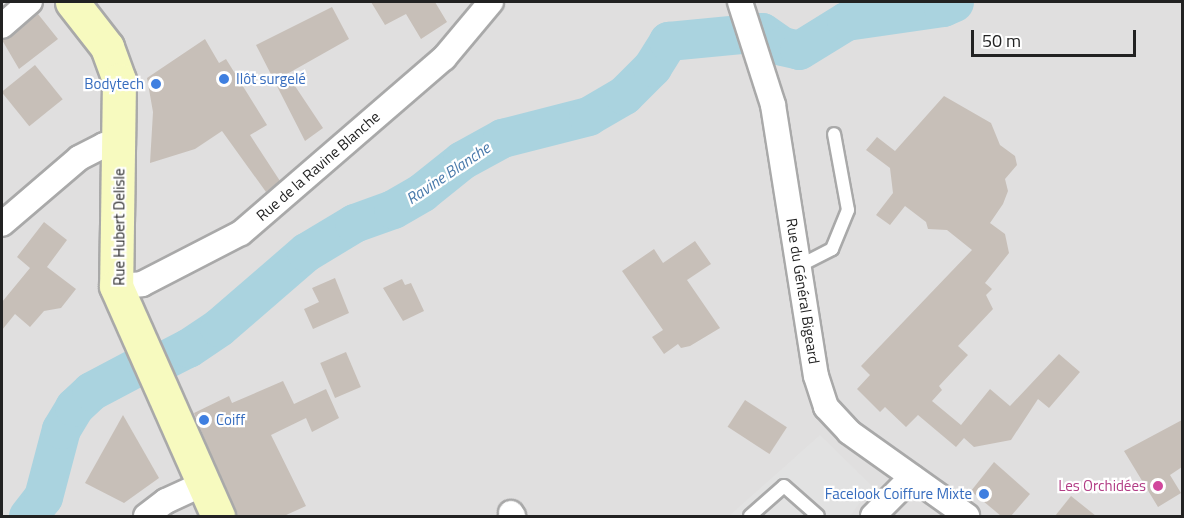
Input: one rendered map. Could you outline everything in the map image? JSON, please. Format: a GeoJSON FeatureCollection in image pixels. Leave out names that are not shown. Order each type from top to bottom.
{"type":"FeatureCollection","features":[{"type":"Feature","properties":{"kind":"main road","name":"Rue Hubert Delisle"},"geometry":{"type":"LineString","coordinates":[[72,2],[107,47],[119,80],[119,296],[218,516]]}},
{"type":"Feature","properties":{"kind":"street"},"geometry":{"type":"LineString","coordinates":[[2,26],[30,2]]}},
{"type":"Feature","properties":{"kind":"street","name":"Rue de la Ravine Blanche"},"geometry":{"type":"LineString","coordinates":[[119,296],[241,233],[444,58],[491,2]]}},
{"type":"Feature","properties":{"kind":"street","name":"Rue du Général Bigeard"},"geometry":{"type":"LineString","coordinates":[[742,9],[772,105],[816,376],[826,407],[849,432],[967,516]]}},
{"type":"Feature","properties":{"kind":"street"},"geometry":{"type":"LineString","coordinates":[[2,224],[78,158],[104,145],[120,145]]}},
{"type":"Feature","properties":{"kind":"street"},"geometry":{"type":"LineString","coordinates":[[873,516],[912,477]]}},
{"type":"Feature","properties":{"kind":"street"},"geometry":{"type":"LineString","coordinates":[[146,516],[165,501],[203,484]]}},
{"type":"Feature","properties":{"kind":"lane"},"geometry":{"type":"LineString","coordinates":[[799,266],[832,249],[848,210],[834,134]]}},
{"type":"Feature","properties":{"kind":"lane"},"geometry":{"type":"LineString","coordinates":[[750,516],[784,486],[818,516]]}},
{"type":"Feature","properties":{"kind":"shaded area"},"geometry":{"type":"Polygon","coordinates":[[[2,2],[1182,2],[1182,516],[2,516],[2,2]]]}},
{"type":"Feature","properties":{"kind":"shaded area"},"geometry":{"type":"Polygon","coordinates":[[[820,435],[872,486],[850,516],[729,516],[820,435]]]}},
{"type":"Feature","properties":{"kind":"building"},"geometry":{"type":"Polygon","coordinates":[[[371,2],[435,2],[447,22],[421,39],[406,14],[385,25],[371,2]]]}},
{"type":"Feature","properties":{"kind":"building"},"geometry":{"type":"Polygon","coordinates":[[[332,7],[349,39],[287,74],[323,128],[305,141],[256,45],[332,7]]]}},
{"type":"Feature","properties":{"kind":"building"},"geometry":{"type":"Polygon","coordinates":[[[38,14],[58,39],[19,69],[2,40],[11,37],[38,14]]]}},
{"type":"Feature","properties":{"kind":"building"},"geometry":{"type":"Polygon","coordinates":[[[205,39],[219,63],[226,59],[267,125],[250,135],[280,181],[266,192],[222,131],[195,149],[150,163],[153,112],[147,78],[205,39]]]}},
{"type":"Feature","properties":{"kind":"building"},"geometry":{"type":"Polygon","coordinates":[[[35,65],[63,99],[29,126],[2,92],[35,65]]]}},
{"type":"Feature","properties":{"kind":"building"},"geometry":{"type":"Polygon","coordinates":[[[944,96],[991,123],[1000,145],[1015,156],[1017,165],[1005,179],[1008,191],[1003,204],[990,223],[1005,234],[1009,253],[985,283],[992,289],[986,295],[993,309],[958,346],[968,355],[939,386],[942,390],[932,401],[961,425],[990,389],[1010,406],[1059,354],[1080,372],[1049,408],[1038,399],[1011,440],[974,447],[964,438],[956,447],[918,415],[906,427],[885,407],[880,412],[857,389],[870,375],[861,366],[972,250],[947,230],[928,229],[926,222],[905,206],[890,225],[876,215],[893,193],[890,168],[866,150],[877,137],[895,151],[944,96]]]}},
{"type":"Feature","properties":{"kind":"building"},"geometry":{"type":"Polygon","coordinates":[[[44,222],[67,240],[47,267],[76,289],[61,308],[44,311],[30,327],[15,314],[2,330],[2,302],[30,268],[17,257],[44,222]]]}},
{"type":"Feature","properties":{"kind":"building"},"geometry":{"type":"Polygon","coordinates":[[[695,241],[711,264],[687,280],[720,328],[690,346],[681,348],[678,344],[664,354],[652,337],[663,330],[622,271],[654,249],[663,263],[695,241]]]}},
{"type":"Feature","properties":{"kind":"building"},"geometry":{"type":"Polygon","coordinates":[[[335,278],[349,313],[313,329],[304,309],[319,302],[312,288],[335,278]]]}},
{"type":"Feature","properties":{"kind":"building"},"geometry":{"type":"Polygon","coordinates":[[[402,279],[405,285],[411,283],[424,311],[403,321],[383,288],[402,279]]]}},
{"type":"Feature","properties":{"kind":"building"},"geometry":{"type":"Polygon","coordinates":[[[346,352],[361,387],[335,398],[320,363],[346,352]]]}},
{"type":"Feature","properties":{"kind":"building"},"geometry":{"type":"Polygon","coordinates":[[[283,381],[294,404],[326,389],[339,418],[312,432],[306,418],[271,435],[306,506],[284,516],[236,516],[194,413],[229,396],[232,403],[283,381]]]}},
{"type":"Feature","properties":{"kind":"building"},"geometry":{"type":"Polygon","coordinates":[[[745,400],[787,427],[770,454],[728,427],[745,400]]]}},
{"type":"Feature","properties":{"kind":"building"},"geometry":{"type":"Polygon","coordinates":[[[123,415],[159,478],[124,503],[85,483],[123,415]]]}},
{"type":"Feature","properties":{"kind":"building"},"geometry":{"type":"Polygon","coordinates":[[[1182,420],[1182,467],[1170,475],[1181,493],[1158,507],[1124,451],[1182,420]]]}},
{"type":"Feature","properties":{"kind":"building"},"geometry":{"type":"Polygon","coordinates":[[[994,462],[1030,494],[1011,516],[1001,516],[971,491],[994,462]]]}},
{"type":"Feature","properties":{"kind":"building"},"geometry":{"type":"Polygon","coordinates":[[[1071,496],[1096,516],[1055,516],[1071,496]]]}},
{"type":"Feature","properties":{"kind":"waterway","name":"Ravine Blanche"},"geometry":{"type":"LineString","coordinates":[[28,516],[43,497],[61,429],[74,407],[91,391],[146,362],[164,360],[188,348],[219,327],[306,252],[354,223],[393,209],[422,192],[462,160],[502,138],[588,116],[624,95],[652,67],[668,41],[762,32],[782,46],[799,50],[846,21],[943,7],[954,2]]}},
{"type":"Feature","properties":{"kind":"place","name":"Ilôt surgelé"},"geometry":{"type":"Point","coordinates":[224,79]}},
{"type":"Feature","properties":{"kind":"place","name":"Bodytech"},"geometry":{"type":"Point","coordinates":[156,84]}},
{"type":"Feature","properties":{"kind":"place","name":"Coiff"},"geometry":{"type":"Point","coordinates":[204,420]}},
{"type":"Feature","properties":{"kind":"place","name":"Les Orchidées"},"geometry":{"type":"Point","coordinates":[1158,486]}},
{"type":"Feature","properties":{"kind":"place","name":"Facelook Coiffure Mixte"},"geometry":{"type":"Point","coordinates":[984,494]}}]}
